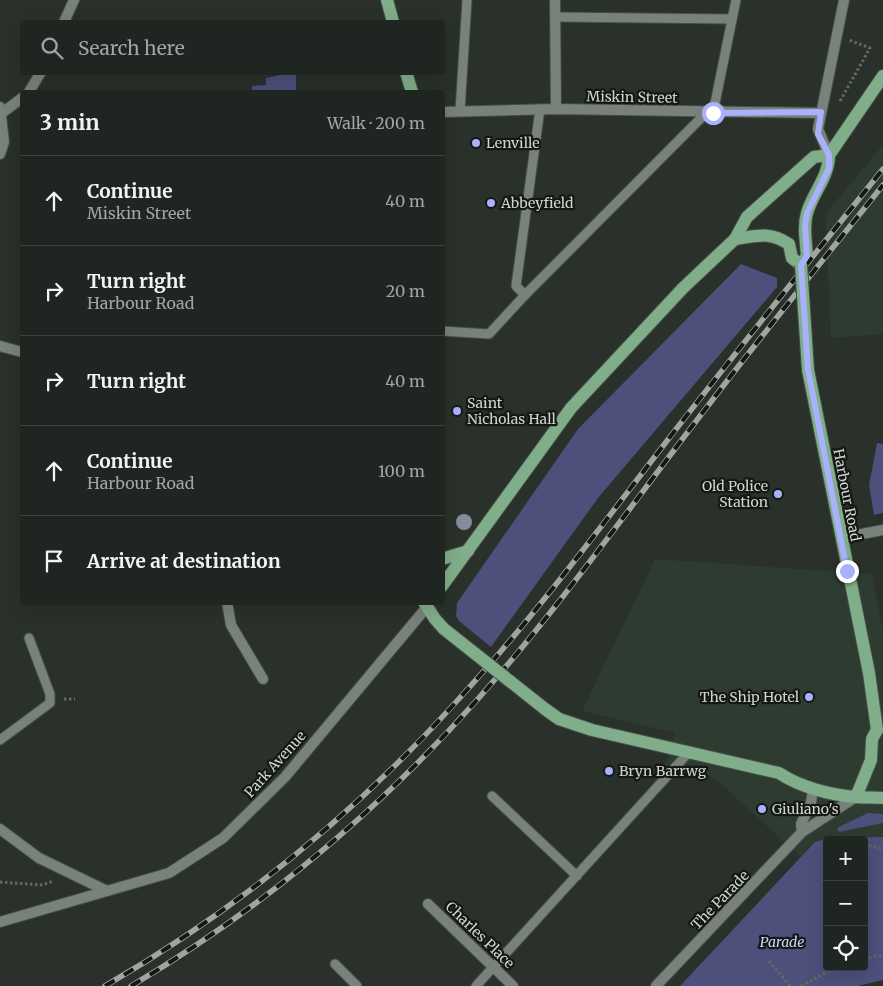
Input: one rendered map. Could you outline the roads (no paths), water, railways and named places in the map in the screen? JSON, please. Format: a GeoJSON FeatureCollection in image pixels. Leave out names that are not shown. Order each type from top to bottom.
{"type":"FeatureCollection","features":[{"type":"Feature","properties":{"kind":"main road"},"geometry":{"type":"LineString","coordinates":[[387,0],[392,20]]}},
{"type":"Feature","properties":{"kind":"main road"},"geometry":{"type":"LineString","coordinates":[[407,75],[410,90]]}},
{"type":"Feature","properties":{"kind":"main road"},"geometry":{"type":"LineString","coordinates":[[735,239],[763,235],[777,236],[789,244],[792,258],[801,265],[807,256],[805,226],[807,213],[829,168],[829,155],[883,76]]}},
{"type":"Feature","properties":{"kind":"main road"},"geometry":{"type":"LineString","coordinates":[[445,582],[571,408],[683,288],[735,239],[747,218],[814,156],[829,155]]}},
{"type":"Feature","properties":{"kind":"main road","name":"Harbour Road"},"geometry":{"type":"LineString","coordinates":[[801,265],[808,370],[880,735]]}},
{"type":"Feature","properties":{"kind":"main road"},"geometry":{"type":"LineString","coordinates":[[445,558],[468,551]]}},
{"type":"Feature","properties":{"kind":"main road"},"geometry":{"type":"LineString","coordinates":[[428,605],[444,629],[545,709],[573,725],[779,773],[795,783],[812,788],[856,797],[883,798]]}},
{"type":"Feature","properties":{"kind":"main road"},"geometry":{"type":"LineString","coordinates":[[856,797],[871,760],[872,739],[880,735]]}},
{"type":"Feature","properties":{"kind":"street"},"geometry":{"type":"LineString","coordinates":[[65,20],[74,0]]}},
{"type":"Feature","properties":{"kind":"street"},"geometry":{"type":"LineString","coordinates":[[555,0],[556,109]]}},
{"type":"Feature","properties":{"kind":"street"},"geometry":{"type":"LineString","coordinates":[[829,155],[818,134],[844,0]]}},
{"type":"Feature","properties":{"kind":"street"},"geometry":{"type":"LineString","coordinates":[[30,90],[39,75]]}},
{"type":"Feature","properties":{"kind":"street"},"geometry":{"type":"LineString","coordinates":[[0,154],[4,142],[1,110],[20,99]]}},
{"type":"Feature","properties":{"kind":"street","name":"Miskin Street"},"geometry":{"type":"LineString","coordinates":[[445,112],[556,109],[710,113],[822,108]]}},
{"type":"Feature","properties":{"kind":"street"},"geometry":{"type":"LineString","coordinates":[[0,346],[20,351]]}},
{"type":"Feature","properties":{"kind":"street"},"geometry":{"type":"LineString","coordinates":[[841,538],[883,530]]}},
{"type":"Feature","properties":{"kind":"street"},"geometry":{"type":"LineString","coordinates":[[227,605],[231,625],[263,679]]}},
{"type":"Feature","properties":{"kind":"street","name":"Park Avenue"},"geometry":{"type":"LineString","coordinates":[[0,922],[169,873],[223,838],[285,777],[426,605]]}},
{"type":"Feature","properties":{"kind":"street","name":"The Parade"},"geometry":{"type":"LineString","coordinates":[[802,832],[801,824],[811,803],[812,788]]}},
{"type":"Feature","properties":{"kind":"street","name":"The Parade"},"geometry":{"type":"LineString","coordinates":[[656,986],[802,832],[856,797]]}},
{"type":"Feature","properties":{"kind":"street"},"geometry":{"type":"LineString","coordinates":[[0,828],[39,858],[107,891]]}},
{"type":"Feature","properties":{"kind":"street","name":"Charles Place"},"geometry":{"type":"LineString","coordinates":[[428,904],[513,986]]}},
{"type":"Feature","properties":{"kind":"lane"},"geometry":{"type":"LineString","coordinates":[[460,111],[467,0]]}},
{"type":"Feature","properties":{"kind":"lane"},"geometry":{"type":"LineString","coordinates":[[445,331],[489,334],[525,295],[710,113],[736,0]]}},
{"type":"Feature","properties":{"kind":"lane"},"geometry":{"type":"LineString","coordinates":[[555,17],[732,19]]}},
{"type":"Feature","properties":{"kind":"lane"},"geometry":{"type":"LineString","coordinates":[[525,295],[516,286],[540,109]]}},
{"type":"Feature","properties":{"kind":"lane"},"geometry":{"type":"LineString","coordinates":[[0,740],[50,703],[50,694],[29,638]]}},
{"type":"Feature","properties":{"kind":"lane"},"geometry":{"type":"LineString","coordinates":[[476,986],[689,752]]}},
{"type":"Feature","properties":{"kind":"lane"},"geometry":{"type":"LineString","coordinates":[[492,796],[577,876]]}},
{"type":"Feature","properties":{"kind":"lane"},"geometry":{"type":"LineString","coordinates":[[335,964],[358,986]]}},
{"type":"Feature","properties":{"kind":"railway"},"geometry":{"type":"LineString","coordinates":[[105,986],[155,956],[204,923],[297,853],[342,815],[426,734],[492,662],[542,602],[717,376],[883,169]]}},
{"type":"Feature","properties":{"kind":"railway"},"geometry":{"type":"LineString","coordinates":[[131,986],[179,956],[271,892],[358,820],[439,741],[508,665],[537,629],[772,323],[883,185]]}},
{"type":"Feature","properties":{"kind":"place","name":"Lenville"},"geometry":{"type":"Point","coordinates":[476,143]}},
{"type":"Feature","properties":{"kind":"place","name":"Abbeyfield"},"geometry":{"type":"Point","coordinates":[491,203]}},
{"type":"Feature","properties":{"kind":"place","name":"Saint Nicholas Hall"},"geometry":{"type":"Point","coordinates":[457,411]}},
{"type":"Feature","properties":{"kind":"place","name":"Old Police Station"},"geometry":{"type":"Point","coordinates":[778,494]}},
{"type":"Feature","properties":{"kind":"place","name":"The Ship Hotel"},"geometry":{"type":"Point","coordinates":[809,697]}},
{"type":"Feature","properties":{"kind":"place","name":"Bryn Barrwg"},"geometry":{"type":"Point","coordinates":[609,771]}},
{"type":"Feature","properties":{"kind":"place","name":"Giuliano's"},"geometry":{"type":"Point","coordinates":[762,809]}},
{"type":"Feature","properties":{"kind":"park label","name":"Parade"},"geometry":{"type":"Point","coordinates":[782,942]}}]}
